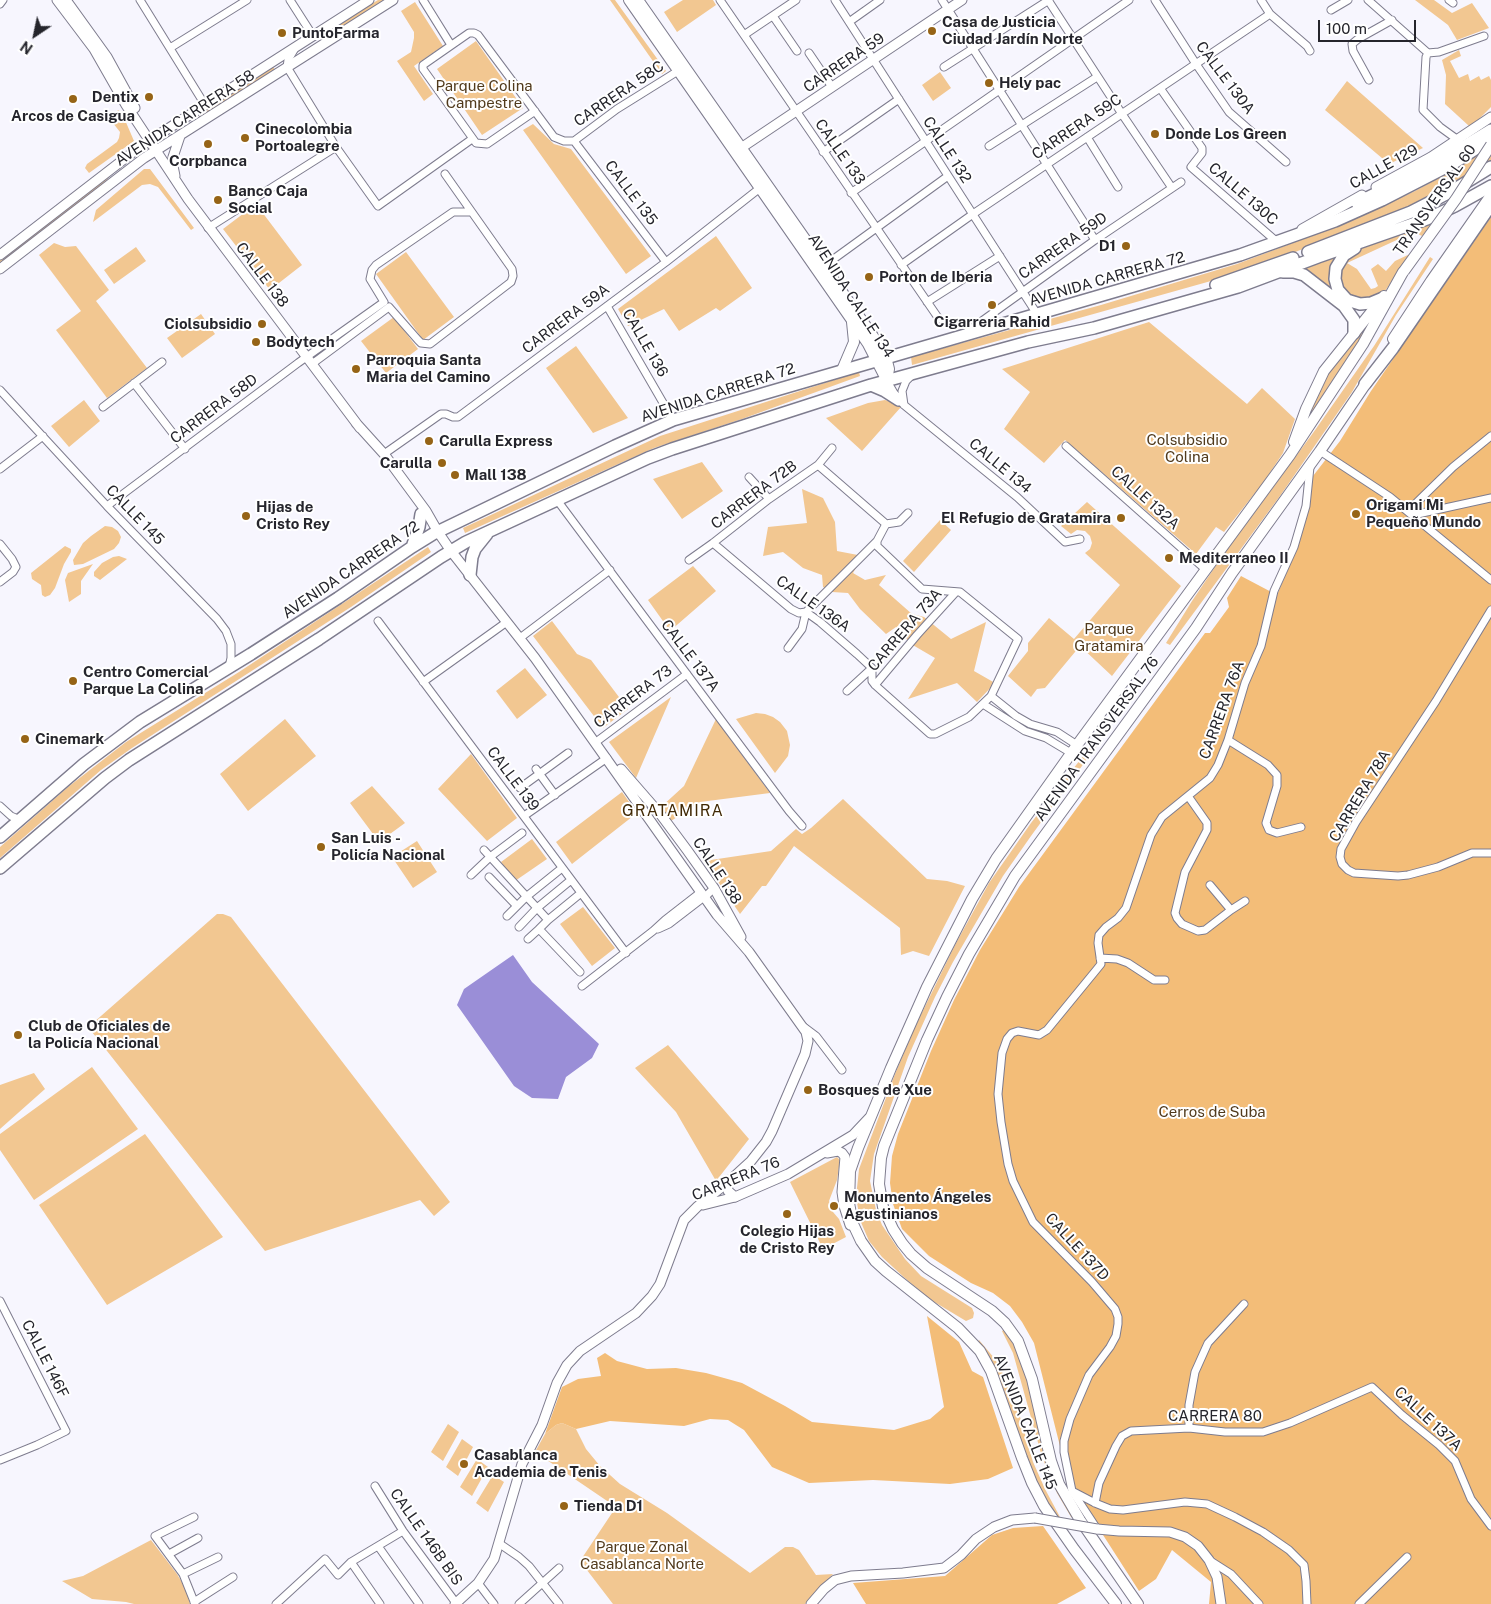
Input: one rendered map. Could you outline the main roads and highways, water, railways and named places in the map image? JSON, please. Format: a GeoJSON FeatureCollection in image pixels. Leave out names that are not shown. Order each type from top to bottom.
{"type":"FeatureCollection","features":[{"type":"Feature","properties":{"kind":"highway"},"geometry":{"type":"LineString","coordinates":[[1288,238],[1435,164],[1491,130]]}},
{"type":"Feature","properties":{"kind":"highway","name":"AVENIDA CARRERA 72"},"geometry":{"type":"LineString","coordinates":[[1,832],[20,820],[111,743],[140,722],[338,598],[412,546],[614,446],[673,420],[1220,262],[1335,221],[1396,193],[1454,163],[1491,139]]}},
{"type":"Feature","properties":{"kind":"highway"},"geometry":{"type":"LineString","coordinates":[[0,868],[128,760],[319,639],[410,576],[451,551],[490,531],[672,449],[870,385],[1028,342],[1090,321],[1259,271],[1426,206],[1491,167]]}},
{"type":"Feature","properties":{"kind":"highway"},"geometry":{"type":"LineString","coordinates":[[1028,342],[1094,328],[1272,275],[1318,257],[1427,220],[1467,200],[1491,184]]}},
{"type":"Feature","properties":{"kind":"highway"},"geometry":{"type":"LineString","coordinates":[[1365,384],[1491,205]]}},
{"type":"Feature","properties":{"kind":"highway"},"geometry":{"type":"LineString","coordinates":[[1370,239],[1351,250],[1339,262],[1334,273],[1335,285],[1342,296],[1352,302],[1367,304],[1383,298]]}},
{"type":"Feature","properties":{"kind":"highway"},"geometry":{"type":"LineString","coordinates":[[1272,275],[1294,272],[1304,274],[1310,278],[1350,312],[1355,324],[1354,334]]}},
{"type":"Feature","properties":{"kind":"highway"},"geometry":{"type":"LineString","coordinates":[[870,385],[884,390],[901,402]]}},
{"type":"Feature","properties":{"kind":"highway"},"geometry":{"type":"LineString","coordinates":[[412,546],[419,527],[421,514]]}},
{"type":"Feature","properties":{"kind":"highway"},"geometry":{"type":"LineString","coordinates":[[470,575],[472,557],[475,550],[490,531]]}},
{"type":"Feature","properties":{"kind":"main road","name":"CALLE 138"},"geometry":{"type":"LineString","coordinates":[[57,0],[94,49],[126,104],[177,184],[208,228],[310,361],[421,514],[438,532]]}},
{"type":"Feature","properties":{"kind":"main road","name":"CALLE 138"},"geometry":{"type":"LineString","coordinates":[[66,0],[110,62],[150,140]]}},
{"type":"Feature","properties":{"kind":"main road","name":"AVENIDA CARRERA 58"},"geometry":{"type":"LineString","coordinates":[[0,255],[150,140],[369,0]]}},
{"type":"Feature","properties":{"kind":"main road","name":"AVENIDA CARRERA 58"},"geometry":{"type":"LineString","coordinates":[[0,269],[156,150],[393,0]]}},
{"type":"Feature","properties":{"kind":"main road","name":"AVENIDA CALLE 134"},"geometry":{"type":"LineString","coordinates":[[629,0],[851,319],[888,369],[887,381]]}},
{"type":"Feature","properties":{"kind":"main road","name":"AVENIDA CALLE 134"},"geometry":{"type":"LineString","coordinates":[[638,0],[875,338],[881,359]]}},
{"type":"Feature","properties":{"kind":"main road","name":"CARRERA 59"},"geometry":{"type":"LineString","coordinates":[[742,148],[962,0]]}},
{"type":"Feature","properties":{"kind":"main road","name":"CALLE 129"},"geometry":{"type":"LineString","coordinates":[[1288,238],[1340,206],[1409,170],[1491,117]]}},
{"type":"Feature","properties":{"kind":"main road"},"geometry":{"type":"LineString","coordinates":[[177,184],[172,161],[180,135]]}},
{"type":"Feature","properties":{"kind":"main road","name":"TRANSVERSAL 60"},"geometry":{"type":"LineString","coordinates":[[1404,272],[1456,199],[1491,145]]}},
{"type":"Feature","properties":{"kind":"main road","name":"AVENIDA TRANSVERSAL 76"},"geometry":{"type":"LineString","coordinates":[[894,1121],[947,997],[969,954],[1016,876],[1164,674],[1232,572],[1311,464],[1365,384],[1406,318],[1491,195]]}},
{"type":"Feature","properties":{"kind":"main road","name":"AVENIDA TRANSVERSAL 76"},"geometry":{"type":"LineString","coordinates":[[1290,455],[1306,408],[1320,379],[1329,365],[1404,272]]}},
{"type":"Feature","properties":{"kind":"main road","name":"AVENIDA TRANSVERSAL 76"},"geometry":{"type":"LineString","coordinates":[[876,1107],[927,987],[972,899],[996,859],[1074,749],[1290,455],[1359,351],[1404,272]]}},
{"type":"Feature","properties":{"kind":"main road"},"geometry":{"type":"LineString","coordinates":[[842,370],[854,342],[851,319]]}},
{"type":"Feature","properties":{"kind":"main road","name":"CALLE 138"},"geometry":{"type":"LineString","coordinates":[[356,423],[384,454],[426,511],[451,551],[520,638],[677,858],[707,893],[804,1027],[808,1036],[807,1046],[772,1130],[766,1142],[751,1161],[728,1183]]}},
{"type":"Feature","properties":{"kind":"main road","name":"CALLE 138"},"geometry":{"type":"LineString","coordinates":[[490,601],[504,624],[547,676]]}},
{"type":"Feature","properties":{"kind":"main road","name":"CALLE 138"},"geometry":{"type":"LineString","coordinates":[[596,742],[661,815],[688,850],[707,893]]}},
{"type":"Feature","properties":{"kind":"main road"},"geometry":{"type":"LineString","coordinates":[[677,858],[684,857],[688,850]]}},
{"type":"Feature","properties":{"kind":"main road","name":"AVENIDA CALLE 145"},"geometry":{"type":"LineString","coordinates":[[876,1107],[853,1161],[849,1180],[850,1213],[860,1241],[886,1272],[958,1328],[980,1351],[991,1371],[1025,1467],[1044,1506],[1116,1604]]}},
{"type":"Feature","properties":{"kind":"main road","name":"CARRERA 76"},"geometry":{"type":"LineString","coordinates":[[455,1604],[478,1583],[494,1559],[500,1544],[522,1464],[542,1425],[567,1365],[580,1351],[636,1313],[652,1296],[660,1284],[684,1220],[698,1206],[735,1196],[788,1174],[852,1135],[868,1120],[876,1107]]}},
{"type":"Feature","properties":{"kind":"main road","name":"AVENIDA CALLE 145"},"geometry":{"type":"LineString","coordinates":[[894,1121],[880,1158],[879,1184],[883,1206],[893,1229],[902,1243],[919,1261],[992,1311],[1005,1323],[1018,1341],[1032,1379],[1051,1461],[1060,1484],[1080,1520],[1138,1604]]}},
{"type":"Feature","properties":{"kind":"main road","name":"CARRERA 76"},"geometry":{"type":"LineString","coordinates":[[811,1160],[833,1151],[842,1153],[845,1157],[842,1192],[844,1206],[850,1226],[860,1241]]}},
{"type":"Feature","properties":{"kind":"main road"},"geometry":{"type":"LineString","coordinates":[[728,1183],[728,1191],[735,1196]]}},
{"type":"Feature","properties":{"kind":"main road"},"geometry":{"type":"LineString","coordinates":[[698,1206],[728,1183]]}},
{"type":"Feature","properties":{"kind":"main road"},"geometry":{"type":"LineString","coordinates":[[811,1604],[835,1580],[851,1576],[944,1568],[961,1555],[976,1539],[994,1527],[1012,1520],[1035,1518],[1100,1529],[1177,1533],[1198,1546],[1209,1560],[1217,1577],[1220,1604]]}},
{"type":"Feature","properties":{"kind":"place","name":"Casa de Justicia Ciudad Jardín Norte"},"geometry":{"type":"Point","coordinates":[932,31]}},
{"type":"Feature","properties":{"kind":"place","name":"PuntoFarma"},"geometry":{"type":"Point","coordinates":[282,33]}},
{"type":"Feature","properties":{"kind":"place","name":"Hely pac"},"geometry":{"type":"Point","coordinates":[989,83]}},
{"type":"Feature","properties":{"kind":"place","name":"Dentix"},"geometry":{"type":"Point","coordinates":[149,97]}},
{"type":"Feature","properties":{"kind":"place","name":"Arcos de Casigua"},"geometry":{"type":"Point","coordinates":[73,99]}},
{"type":"Feature","properties":{"kind":"place","name":"Donde Los Green"},"geometry":{"type":"Point","coordinates":[1155,134]}},
{"type":"Feature","properties":{"kind":"place","name":"Cinecolombia Portoalegre"},"geometry":{"type":"Point","coordinates":[245,138]}},
{"type":"Feature","properties":{"kind":"place","name":"Corpbanca"},"geometry":{"type":"Point","coordinates":[208,144]}},
{"type":"Feature","properties":{"kind":"place","name":"Banco Caja Social"},"geometry":{"type":"Point","coordinates":[218,200]}},
{"type":"Feature","properties":{"kind":"place","name":"D1"},"geometry":{"type":"Point","coordinates":[1126,246]}},
{"type":"Feature","properties":{"kind":"place","name":"Porton de Iberia"},"geometry":{"type":"Point","coordinates":[869,277]}},
{"type":"Feature","properties":{"kind":"place","name":"Cigarreria Rahid"},"geometry":{"type":"Point","coordinates":[992,305]}},
{"type":"Feature","properties":{"kind":"place","name":"Ciolsubsidio"},"geometry":{"type":"Point","coordinates":[262,324]}},
{"type":"Feature","properties":{"kind":"place","name":"Bodytech"},"geometry":{"type":"Point","coordinates":[256,342]}},
{"type":"Feature","properties":{"kind":"place","name":"Parroquia Santa Maria del Camino"},"geometry":{"type":"Point","coordinates":[356,369]}},
{"type":"Feature","properties":{"kind":"place","name":"Carulla Express"},"geometry":{"type":"Point","coordinates":[429,441]}},
{"type":"Feature","properties":{"kind":"place","name":"Carulla"},"geometry":{"type":"Point","coordinates":[442,463]}},
{"type":"Feature","properties":{"kind":"place","name":"Mall 138"},"geometry":{"type":"Point","coordinates":[455,475]}},
{"type":"Feature","properties":{"kind":"place","name":"Origami Mi Pequeño Mundo"},"geometry":{"type":"Point","coordinates":[1356,514]}},
{"type":"Feature","properties":{"kind":"place","name":"Hijas de Cristo Rey"},"geometry":{"type":"Point","coordinates":[246,516]}},
{"type":"Feature","properties":{"kind":"place","name":"El Refugio de Gratamira"},"geometry":{"type":"Point","coordinates":[1121,518]}},
{"type":"Feature","properties":{"kind":"place","name":"Mediterraneo II"},"geometry":{"type":"Point","coordinates":[1169,558]}},
{"type":"Feature","properties":{"kind":"place","name":"Centro Comercial Parque La Colina"},"geometry":{"type":"Point","coordinates":[73,681]}},
{"type":"Feature","properties":{"kind":"place","name":"Cinemark"},"geometry":{"type":"Point","coordinates":[25,739]}},
{"type":"Feature","properties":{"kind":"place","name":"San Luis - Policía Nacional"},"geometry":{"type":"Point","coordinates":[321,847]}},
{"type":"Feature","properties":{"kind":"place","name":"Club de Oficiales de la Policía Nacional"},"geometry":{"type":"Point","coordinates":[18,1035]}},
{"type":"Feature","properties":{"kind":"place","name":"Bosques de Xue"},"geometry":{"type":"Point","coordinates":[808,1090]}},
{"type":"Feature","properties":{"kind":"place","name":"Monumento Ángeles Agustinianos"},"geometry":{"type":"Point","coordinates":[834,1206]}},
{"type":"Feature","properties":{"kind":"place","name":"Colegio Hijas de Cristo Rey"},"geometry":{"type":"Point","coordinates":[787,1214]}},
{"type":"Feature","properties":{"kind":"place","name":"Casablanca Academia de Tenis"},"geometry":{"type":"Point","coordinates":[464,1464]}},
{"type":"Feature","properties":{"kind":"place","name":"Tienda D1"},"geometry":{"type":"Point","coordinates":[564,1506]}},
{"type":"Feature","properties":{"kind":"district","name":"GRATAMIRA"},"geometry":{"type":"Point","coordinates":[673,811]}},
{"type":"Feature","properties":{"kind":"park label","name":"Parque Colina Campestre"},"geometry":{"type":"Point","coordinates":[484,94]}},
{"type":"Feature","properties":{"kind":"park label","name":"Colsubsidio Colina"},"geometry":{"type":"Point","coordinates":[1187,448]}},
{"type":"Feature","properties":{"kind":"park label","name":"Parque Gratamira"},"geometry":{"type":"Point","coordinates":[1109,638]}},
{"type":"Feature","properties":{"kind":"park label","name":"Cerros de Suba"},"geometry":{"type":"Point","coordinates":[1212,1112]}},
{"type":"Feature","properties":{"kind":"park label","name":"Parque Zonal Casablanca Norte"},"geometry":{"type":"Point","coordinates":[642,1556]}}]}
